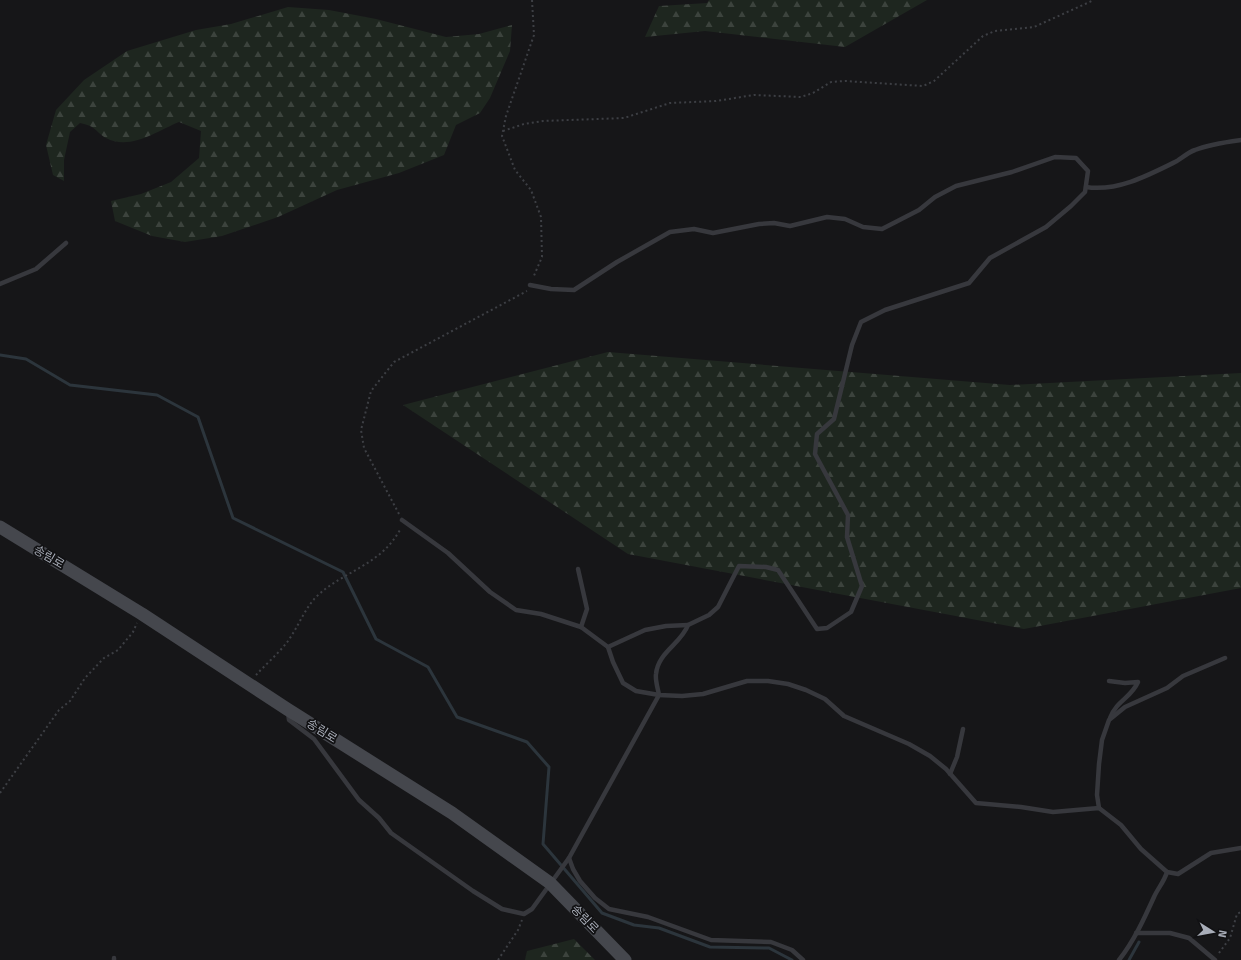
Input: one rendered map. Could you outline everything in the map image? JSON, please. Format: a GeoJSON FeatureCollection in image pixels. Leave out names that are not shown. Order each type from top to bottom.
{"type":"FeatureCollection","features":[{"type":"Feature","properties":{"kind":"main road","name":"송림로"},"geometry":{"type":"LineString","coordinates":[[0,527],[142,614],[287,709],[452,813],[550,884],[625,960]]}},
{"type":"Feature","properties":{"kind":"lane"},"geometry":{"type":"LineString","coordinates":[[1086,187],[1100,189],[1122,185],[1177,161],[1195,150],[1219,143],[1241,140]]}},
{"type":"Feature","properties":{"kind":"lane"},"geometry":{"type":"LineString","coordinates":[[530,285],[551,289],[574,290],[617,262],[670,232],[694,229],[713,233],[774,222],[790,226],[827,217],[844,219],[863,227],[882,228],[919,210],[935,197],[956,186],[1012,172],[1055,157],[1076,158],[1088,171],[1085,192],[1046,227],[990,258],[969,283],[885,310],[861,322],[852,345],[834,419],[817,434],[815,454],[848,515],[847,537],[862,586],[851,612],[827,628],[816,629],[778,570],[766,567],[739,566],[718,607],[710,615],[688,625],[666,626],[645,630],[608,647]]}},
{"type":"Feature","properties":{"kind":"lane"},"geometry":{"type":"LineString","coordinates":[[0,284],[36,269],[66,243]]}},
{"type":"Feature","properties":{"kind":"lane"},"geometry":{"type":"LineString","coordinates":[[402,520],[448,553],[490,592],[516,610],[540,614],[581,627],[608,647],[623,683],[636,691],[659,695],[682,696],[703,694],[747,681],[768,681],[788,684],[825,699],[844,716],[914,747],[930,756],[950,774],[976,803],[1021,806],[1053,812],[1099,808],[1121,825],[1141,849],[1167,872],[1178,874],[1211,853],[1241,848]]}},
{"type":"Feature","properties":{"kind":"lane"},"geometry":{"type":"LineString","coordinates":[[578,569],[587,609],[581,627]]}},
{"type":"Feature","properties":{"kind":"lane"},"geometry":{"type":"LineString","coordinates":[[287,709],[289,720],[314,739],[359,800],[379,818],[391,833],[502,909],[524,914],[532,909],[569,858],[659,695],[656,674],[663,654],[684,634],[688,625]]}},
{"type":"Feature","properties":{"kind":"lane"},"geometry":{"type":"LineString","coordinates":[[1109,720],[1125,707],[1167,688],[1183,676],[1225,658]]}},
{"type":"Feature","properties":{"kind":"lane"},"geometry":{"type":"LineString","coordinates":[[1099,808],[1097,795],[1102,740],[1114,708],[1134,691],[1138,682],[1125,683],[1109,681]]}},
{"type":"Feature","properties":{"kind":"lane"},"geometry":{"type":"LineString","coordinates":[[950,774],[957,757],[963,729]]}},
{"type":"Feature","properties":{"kind":"lane"},"geometry":{"type":"LineString","coordinates":[[569,858],[580,881],[595,898],[609,909],[648,917],[711,940],[770,942],[792,950],[804,960]]}},
{"type":"Feature","properties":{"kind":"lane"},"geometry":{"type":"LineString","coordinates":[[1119,960],[1136,933],[1155,895],[1164,883],[1167,872]]}},
{"type":"Feature","properties":{"kind":"lane"},"geometry":{"type":"LineString","coordinates":[[1136,933],[1170,934],[1189,938],[1215,960]]}},
{"type":"Feature","properties":{"kind":"path"},"geometry":{"type":"LineString","coordinates":[[249,683],[287,642],[301,618],[316,598],[339,580],[374,560],[394,539],[401,528],[402,520],[364,448],[361,430],[371,391],[394,362],[527,291],[542,257],[541,217],[532,190],[515,170],[502,136],[506,116],[534,35],[532,0]]}},
{"type":"Feature","properties":{"kind":"path"},"geometry":{"type":"LineString","coordinates":[[503,131],[524,124],[543,121],[624,118],[670,103],[716,101],[754,95],[801,97],[813,93],[831,82],[845,81],[923,86],[934,81],[983,36],[995,31],[1034,27],[1094,0]]}},
{"type":"Feature","properties":{"kind":"path"},"geometry":{"type":"LineString","coordinates":[[0,793],[59,710],[70,701],[85,678],[99,663],[118,650],[133,632],[142,614]]}},
{"type":"Feature","properties":{"kind":"path"},"geometry":{"type":"LineString","coordinates":[[1215,960],[1230,938],[1237,914],[1241,912]]}},
{"type":"Feature","properties":{"kind":"path"},"geometry":{"type":"LineString","coordinates":[[498,960],[518,930],[524,914]]}},
{"type":"Feature","properties":{"kind":"green space"},"geometry":{"type":"Polygon","coordinates":[[[709,0],[927,0],[845,47],[705,31],[645,37],[659,6],[707,3],[709,0]]]}},
{"type":"Feature","properties":{"kind":"green space"},"geometry":{"type":"Polygon","coordinates":[[[288,7],[329,10],[376,19],[446,37],[479,34],[512,25],[510,51],[490,98],[480,113],[456,125],[444,155],[399,173],[337,190],[278,217],[222,236],[185,242],[152,236],[115,221],[111,201],[141,194],[171,182],[199,158],[201,131],[179,122],[143,138],[124,142],[106,138],[93,128],[80,123],[70,132],[64,160],[64,181],[53,175],[46,145],[56,110],[84,80],[127,51],[196,30],[231,24],[288,7]]]}},
{"type":"Feature","properties":{"kind":"green space"},"geometry":{"type":"Polygon","coordinates":[[[608,352],[1010,385],[1241,373],[1241,588],[1024,629],[628,554],[403,405],[608,352]]]}},
{"type":"Feature","properties":{"kind":"green space"},"geometry":{"type":"Polygon","coordinates":[[[574,939],[595,960],[525,960],[527,951],[574,939]]]}},
{"type":"Feature","properties":{"kind":"waterway"},"geometry":{"type":"LineString","coordinates":[[0,355],[26,359],[70,385],[157,395],[198,417],[233,518],[343,572],[376,639],[428,667],[457,717],[527,742],[549,767],[543,844],[602,913],[634,925],[659,928],[710,947],[769,948],[792,960]]}},
{"type":"Feature","properties":{"kind":"waterway"},"geometry":{"type":"LineString","coordinates":[[1129,960],[1139,942]]}}]}
